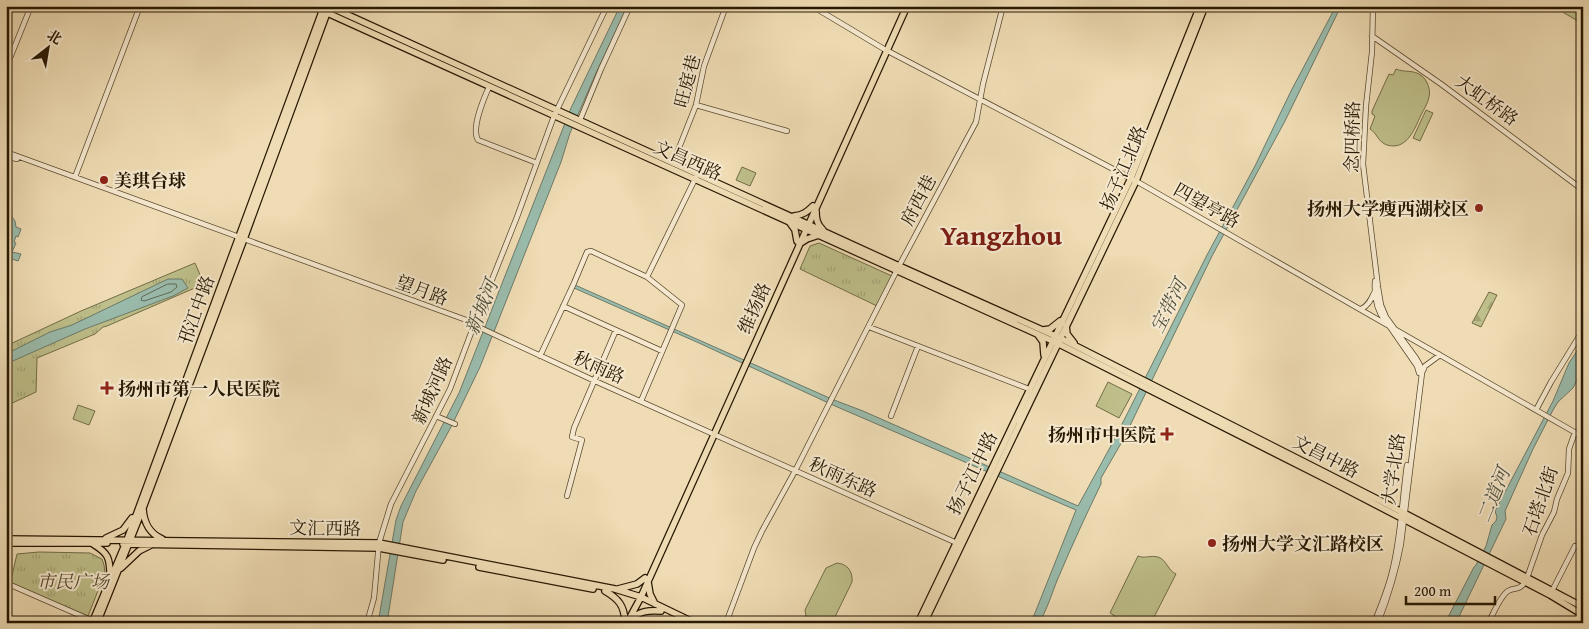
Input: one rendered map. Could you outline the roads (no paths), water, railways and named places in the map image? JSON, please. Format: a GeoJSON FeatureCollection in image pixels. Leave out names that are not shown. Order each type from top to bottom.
{"type":"FeatureCollection","features":[{"type":"Feature","properties":{"kind":"main road","name":"文昌西路"},"geometry":{"type":"LineString","coordinates":[[312,6],[327,8],[564,117],[673,163],[696,177]]}},
{"type":"Feature","properties":{"kind":"main road","name":"维扬路"},"geometry":{"type":"LineString","coordinates":[[626,622],[906,6]]}},
{"type":"Feature","properties":{"kind":"main road","name":"扬子江北路"},"geometry":{"type":"LineString","coordinates":[[1056,339],[1064,318],[1133,180],[1200,6]]}},
{"type":"Feature","properties":{"kind":"main road","name":"扬子江北路"},"geometry":{"type":"LineString","coordinates":[[1056,339],[1066,325],[1133,180],[1205,6]]}},
{"type":"Feature","properties":{"kind":"main road","name":"文昌西路"},"geometry":{"type":"LineString","coordinates":[[327,8],[489,87],[556,113]]}},
{"type":"Feature","properties":{"kind":"main road","name":"邗江中路"},"geometry":{"type":"LineString","coordinates":[[94,622],[118,571],[327,8]]}},
{"type":"Feature","properties":{"kind":"main road","name":"文昌西路"},"geometry":{"type":"LineString","coordinates":[[578,122],[1056,339]]}},
{"type":"Feature","properties":{"kind":"main road"},"geometry":{"type":"LineString","coordinates":[[814,207],[822,233],[798,243],[790,219],[806,213],[814,207]]}},
{"type":"Feature","properties":{"kind":"main road"},"geometry":{"type":"LineString","coordinates":[[1064,318],[1050,329],[1039,332],[1043,342],[1046,361],[1056,353],[1063,350],[1071,350]]}},
{"type":"Feature","properties":{"kind":"main road"},"geometry":{"type":"LineString","coordinates":[[1066,325],[1067,334],[1071,340],[1086,352]]}},
{"type":"Feature","properties":{"kind":"main road","name":"文昌中路"},"geometry":{"type":"LineString","coordinates":[[1056,339],[1071,350],[1140,382],[1403,515],[1526,580],[1583,614]]}},
{"type":"Feature","properties":{"kind":"main road","name":"文昌中路"},"geometry":{"type":"LineString","coordinates":[[1056,339],[1086,352],[1140,382]]}},
{"type":"Feature","properties":{"kind":"main road","name":"扬子江中路"},"geometry":{"type":"LineString","coordinates":[[918,623],[1056,339]]}},
{"type":"Feature","properties":{"kind":"main road","name":"扬子江中路"},"geometry":{"type":"LineString","coordinates":[[995,467],[1029,389],[1046,361]]}},
{"type":"Feature","properties":{"kind":"main road"},"geometry":{"type":"LineString","coordinates":[[101,540],[122,530],[141,508]]}},
{"type":"Feature","properties":{"kind":"main road"},"geometry":{"type":"LineString","coordinates":[[141,508],[148,528],[154,536],[164,540]]}},
{"type":"Feature","properties":{"kind":"main road","name":"文汇西路"},"geometry":{"type":"LineString","coordinates":[[6,539],[101,540],[152,544],[379,546]]}},
{"type":"Feature","properties":{"kind":"main road","name":"文汇西路"},"geometry":{"type":"LineString","coordinates":[[6,543],[91,543],[164,540],[379,546],[638,598]]}},
{"type":"Feature","properties":{"kind":"main road","name":"邗江中路"},"geometry":{"type":"LineString","coordinates":[[94,622],[111,578],[128,542]]}},
{"type":"Feature","properties":{"kind":"main road"},"geometry":{"type":"LineString","coordinates":[[91,543],[108,555],[111,578]]}},
{"type":"Feature","properties":{"kind":"main road"},"geometry":{"type":"LineString","coordinates":[[118,571],[139,551],[152,544]]}},
{"type":"Feature","properties":{"kind":"main road","name":"扬子江中路"},"geometry":{"type":"LineString","coordinates":[[924,623],[958,544]]}},
{"type":"Feature","properties":{"kind":"main road","name":"文汇西路"},"geometry":{"type":"LineString","coordinates":[[401,550],[615,589],[638,598]]}},
{"type":"Feature","properties":{"kind":"main road"},"geometry":{"type":"LineString","coordinates":[[615,589],[637,584],[647,578],[655,604]]}},
{"type":"Feature","properties":{"kind":"main road","name":"文昌中路"},"geometry":{"type":"LineString","coordinates":[[1526,580],[1583,606]]}},
{"type":"Feature","properties":{"kind":"main road"},"geometry":{"type":"LineString","coordinates":[[605,591],[616,597],[623,606],[626,622],[636,614],[661,610]]}},
{"type":"Feature","properties":{"kind":"main road"},"geometry":{"type":"LineString","coordinates":[[638,598],[695,623]]}},
{"type":"Feature","properties":{"kind":"main road"},"geometry":{"type":"LineString","coordinates":[[638,598],[686,623]]}},
{"type":"Feature","properties":{"kind":"street"},"geometry":{"type":"LineString","coordinates":[[6,60],[29,6]]}},
{"type":"Feature","properties":{"kind":"street"},"geometry":{"type":"LineString","coordinates":[[6,68],[29,6]]}},
{"type":"Feature","properties":{"kind":"street"},"geometry":{"type":"LineString","coordinates":[[74,177],[140,6]]}},
{"type":"Feature","properties":{"kind":"street","name":"新城河路"},"geometry":{"type":"LineString","coordinates":[[368,623],[374,598],[379,546],[391,504],[450,389],[556,113],[607,6]]}},
{"type":"Feature","properties":{"kind":"street"},"geometry":{"type":"LineString","coordinates":[[578,122],[630,6]]}},
{"type":"Feature","properties":{"kind":"street","name":"旺庭巷"},"geometry":{"type":"LineString","coordinates":[[673,163],[696,105],[704,66],[726,6]]}},
{"type":"Feature","properties":{"kind":"street","name":"四望亭路"},"geometry":{"type":"LineString","coordinates":[[812,6],[886,50],[980,98],[1228,233],[1583,437]]}},
{"type":"Feature","properties":{"kind":"street","name":"府西巷"},"geometry":{"type":"LineString","coordinates":[[726,623],[754,548],[898,268],[976,122],[980,98],[1003,6]]}},
{"type":"Feature","properties":{"kind":"street","name":"念四桥路"},"geometry":{"type":"LineString","coordinates":[[1373,6],[1363,138],[1363,164],[1381,305],[1386,317],[1396,330]]}},
{"type":"Feature","properties":{"kind":"street","name":"大虹桥路"},"geometry":{"type":"LineString","coordinates":[[1372,36],[1449,89],[1583,190]]}},
{"type":"Feature","properties":{"kind":"street"},"geometry":{"type":"LineString","coordinates":[[489,87],[479,115],[475,137],[478,140],[537,163]]}},
{"type":"Feature","properties":{"kind":"street"},"geometry":{"type":"LineString","coordinates":[[696,105],[788,131]]}},
{"type":"Feature","properties":{"kind":"street","name":"望月路"},"geometry":{"type":"LineString","coordinates":[[6,154],[74,177],[474,325]]}},
{"type":"Feature","properties":{"kind":"street","name":"望月路"},"geometry":{"type":"LineString","coordinates":[[6,154],[241,240]]}},
{"type":"Feature","properties":{"kind":"street"},"geometry":{"type":"LineString","coordinates":[[647,277],[696,177]]}},
{"type":"Feature","properties":{"kind":"street"},"geometry":{"type":"LineString","coordinates":[[540,356],[588,251],[591,251],[647,277],[682,305],[641,401]]}},
{"type":"Feature","properties":{"kind":"street","name":"念四桥路"},"geometry":{"type":"LineString","coordinates":[[1376,267],[1374,291],[1377,306],[1389,325]]}},
{"type":"Feature","properties":{"kind":"street"},"geometry":{"type":"LineString","coordinates":[[1361,309],[1371,300],[1374,291]]}},
{"type":"Feature","properties":{"kind":"street"},"geometry":{"type":"LineString","coordinates":[[563,306],[662,351]]}},
{"type":"Feature","properties":{"kind":"street","name":"秋雨路"},"geometry":{"type":"LineString","coordinates":[[474,325],[712,432]]}},
{"type":"Feature","properties":{"kind":"street","name":"大学北路"},"geometry":{"type":"LineString","coordinates":[[1389,325],[1417,366],[1419,372],[1403,515]]}},
{"type":"Feature","properties":{"kind":"street"},"geometry":{"type":"LineString","coordinates":[[869,327],[1029,389]]}},
{"type":"Feature","properties":{"kind":"street"},"geometry":{"type":"LineString","coordinates":[[567,496],[582,440],[572,437],[574,428],[616,330]]}},
{"type":"Feature","properties":{"kind":"street"},"geometry":{"type":"LineString","coordinates":[[1396,330],[1420,365],[1422,373]]}},
{"type":"Feature","properties":{"kind":"street"},"geometry":{"type":"LineString","coordinates":[[1536,410],[1583,330]]}},
{"type":"Feature","properties":{"kind":"street"},"geometry":{"type":"LineString","coordinates":[[891,416],[918,346]]}},
{"type":"Feature","properties":{"kind":"street"},"geometry":{"type":"LineString","coordinates":[[1422,373],[1425,366],[1440,355]]}},
{"type":"Feature","properties":{"kind":"street","name":"大学北路"},"geometry":{"type":"LineString","coordinates":[[1376,623],[1392,572],[1403,515],[1422,373]]}},
{"type":"Feature","properties":{"kind":"street"},"geometry":{"type":"LineString","coordinates":[[436,416],[455,424]]}},
{"type":"Feature","properties":{"kind":"street","name":"秋雨东路"},"geometry":{"type":"LineString","coordinates":[[712,432],[958,544]]}},
{"type":"Feature","properties":{"kind":"street","name":"石塔北街"},"geometry":{"type":"LineString","coordinates":[[1526,580],[1542,535],[1554,512],[1557,499],[1568,473],[1569,448],[1575,432]]}},
{"type":"Feature","properties":{"kind":"street"},"geometry":{"type":"LineString","coordinates":[[1552,591],[1575,546]]}},
{"type":"Feature","properties":{"kind":"street"},"geometry":{"type":"LineString","coordinates":[[1488,623],[1502,597],[1508,591],[1521,588],[1526,580]]}},
{"type":"Feature","properties":{"kind":"street"},"geometry":{"type":"LineString","coordinates":[[6,583],[94,622]]}},
{"type":"Feature","properties":{"kind":"water"},"geometry":{"type":"Polygon","coordinates":[[[620,6],[628,6],[570,133],[561,162],[480,367],[451,427],[416,491],[403,522],[387,623],[378,623],[396,520],[401,506],[459,393],[571,108],[620,6]]]}},
{"type":"Feature","properties":{"kind":"water"},"geometry":{"type":"Polygon","coordinates":[[[1336,6],[1341,6],[1285,121],[1212,256],[1123,440],[1101,478],[1101,484],[1039,623],[1031,623],[1076,510],[835,406],[574,288],[575,285],[1078,506],[1113,442],[1336,6]]]}},
{"type":"Feature","properties":{"kind":"water"},"geometry":{"type":"Polygon","coordinates":[[[6,212],[12,215],[16,227],[21,229],[18,237],[16,236],[14,242],[16,243],[12,252],[21,254],[18,261],[6,257],[6,212]]]}},
{"type":"Feature","properties":{"kind":"water"},"geometry":{"type":"Polygon","coordinates":[[[168,279],[182,279],[188,288],[173,296],[85,329],[6,364],[6,354],[168,279]]]}},
{"type":"Feature","properties":{"kind":"water"},"geometry":{"type":"Polygon","coordinates":[[[1583,342],[1583,374],[1578,378],[1573,388],[1558,402],[1533,449],[1505,511],[1506,519],[1456,623],[1445,623],[1486,546],[1492,525],[1496,521],[1495,511],[1553,401],[1569,363],[1583,342]]]}},
{"type":"Feature","properties":{"kind":"place","name":"美琪台球"},"geometry":{"type":"Point","coordinates":[104,180]}},
{"type":"Feature","properties":{"kind":"place","name":"扬州大学瘦西湖校区"},"geometry":{"type":"Point","coordinates":[1479,208]}},
{"type":"Feature","properties":{"kind":"place","name":"扬州市第一人民医院"},"geometry":{"type":"Point","coordinates":[107,388]}},
{"type":"Feature","properties":{"kind":"place","name":"扬州市中医院"},"geometry":{"type":"Point","coordinates":[1167,434]}},
{"type":"Feature","properties":{"kind":"place","name":"扬州大学文汇路校区"},"geometry":{"type":"Point","coordinates":[1212,543]}},
{"type":"Feature","properties":{"kind":"district","name":"Yangzhou"},"geometry":{"type":"Point","coordinates":[1001,234]}},
{"type":"Feature","properties":{"kind":"water label","name":"宝带河"},"geometry":{"type":"Point","coordinates":[1168,306]}},
{"type":"Feature","properties":{"kind":"water label","name":"新城河"},"geometry":{"type":"Point","coordinates":[481,307]}},
{"type":"Feature","properties":{"kind":"water label","name":"二道河"},"geometry":{"type":"Point","coordinates":[1493,495]}},
{"type":"Feature","properties":{"kind":"park label","name":"市民广场"},"geometry":{"type":"Point","coordinates":[73,581]}}]}
